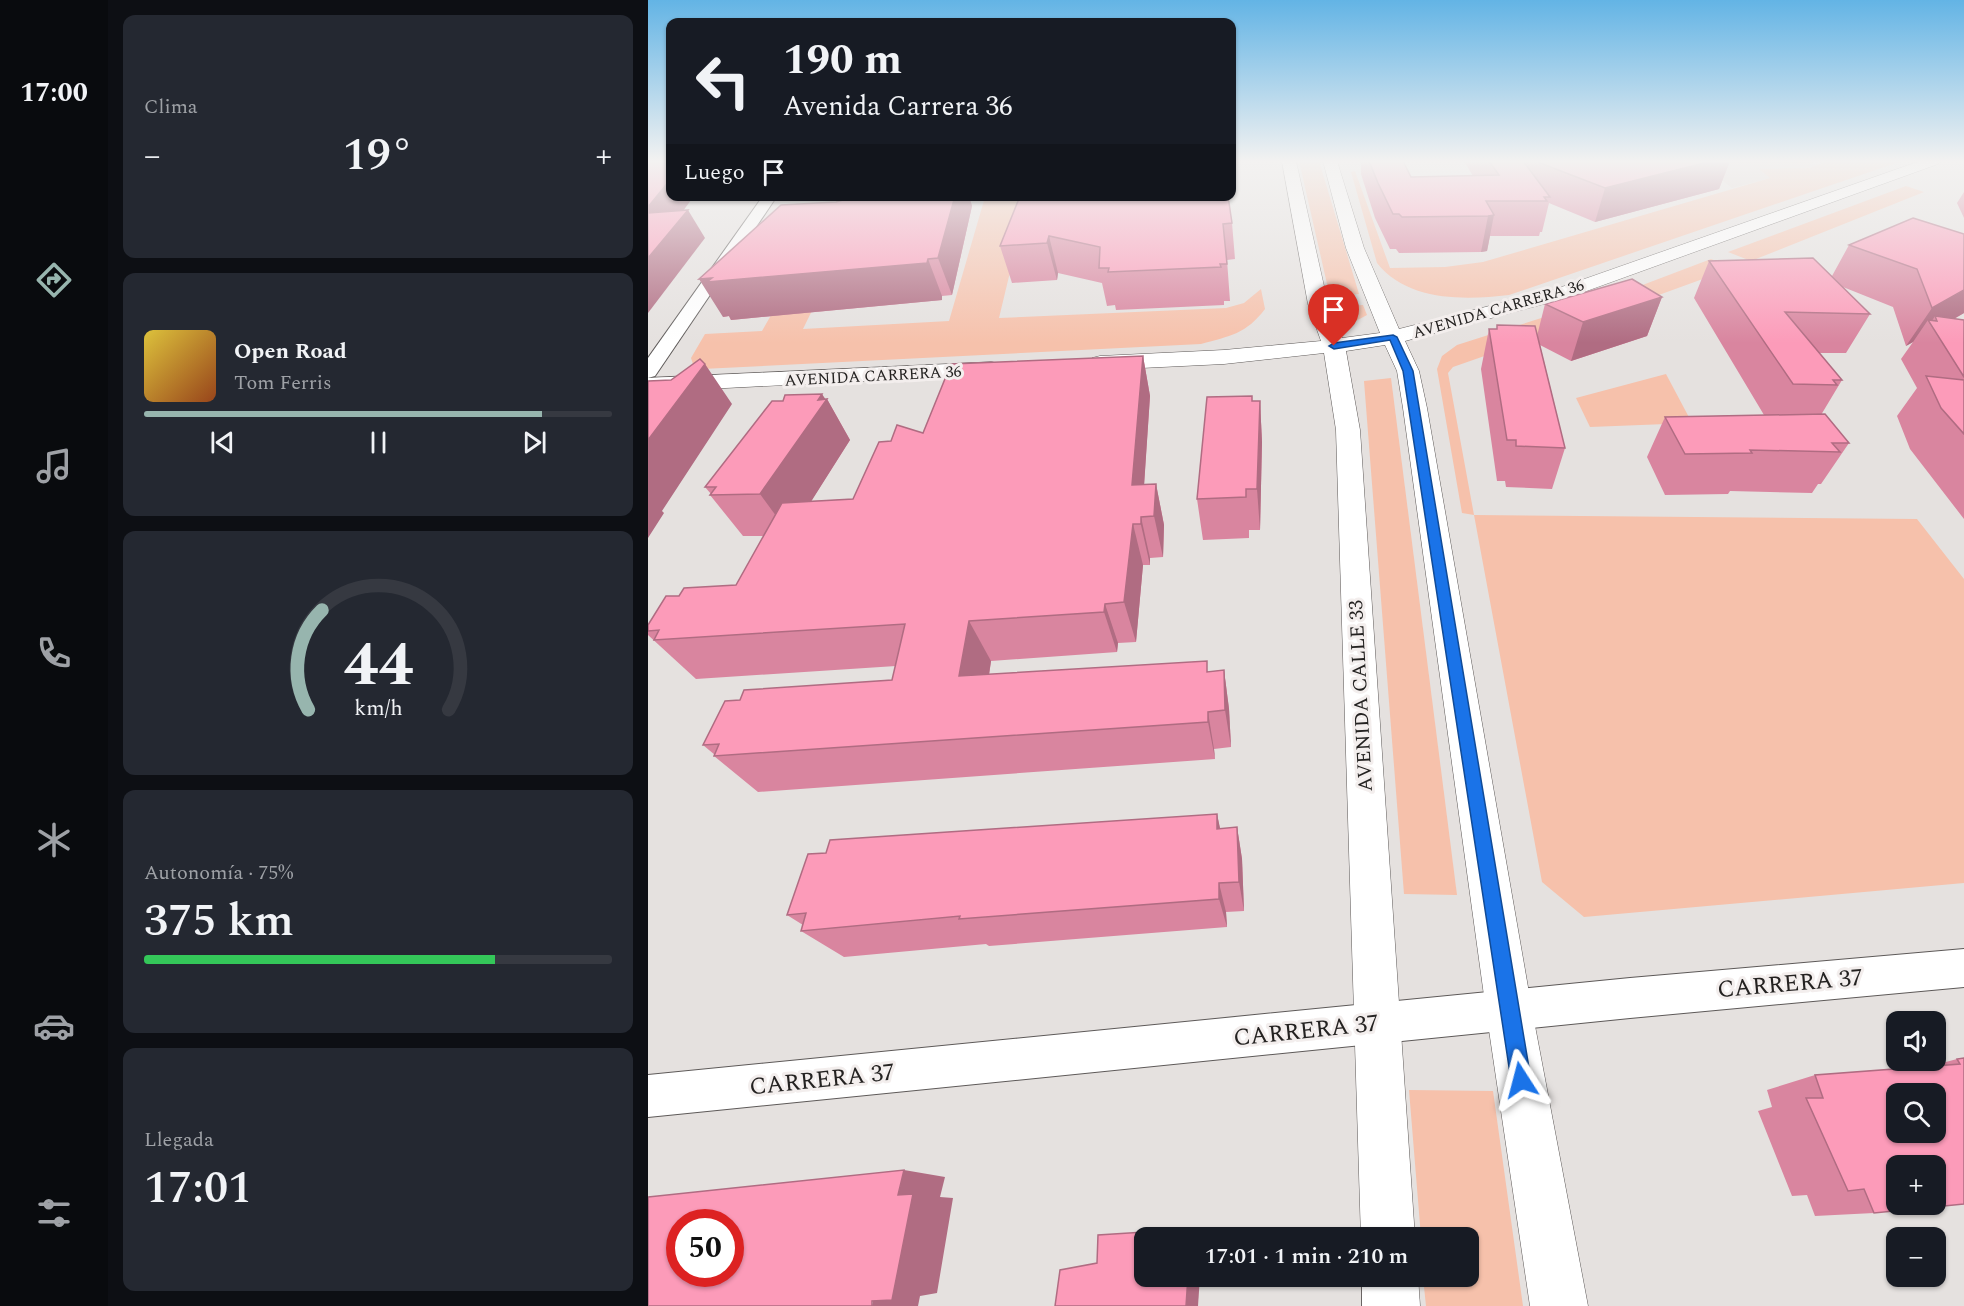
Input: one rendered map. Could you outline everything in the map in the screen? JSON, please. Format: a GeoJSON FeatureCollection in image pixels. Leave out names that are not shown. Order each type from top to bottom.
{"type":"FeatureCollection","features":[{"type":"Feature","properties":{"kind":"main road","name":"AVENIDA CALLE 33"},"geometry":{"type":"LineString","coordinates":[[1301,222],[1318,304],[1334,346],[1348,430],[1387,1227]]}},
{"type":"Feature","properties":{"kind":"main road"},"geometry":{"type":"LineString","coordinates":[[1348,222],[1375,300],[1408,371],[1558,1306]]}},
{"type":"Feature","properties":{"kind":"main road","name":"AVENIDA CARRERA 36"},"geometry":{"type":"LineString","coordinates":[[1078,364],[1224,357],[1334,346],[1393,337],[1563,293],[1762,222]]}},
{"type":"Feature","properties":{"kind":"main road","name":"AVENIDA CARRERA 36"},"geometry":{"type":"LineString","coordinates":[[648,385],[1016,368]]}},
{"type":"Feature","properties":{"kind":"main road"},"geometry":{"type":"LineString","coordinates":[[1390,1287],[1391,1306]]}},
{"type":"Feature","properties":{"kind":"street"},"geometry":{"type":"LineString","coordinates":[[648,372],[752,222]]}},
{"type":"Feature","properties":{"kind":"street","name":"CARRERA 37"},"geometry":{"type":"LineString","coordinates":[[648,1096],[1509,1010],[1964,968]]}},
{"type":"Feature","properties":{"kind":"shaded area"},"geometry":{"type":"Polygon","coordinates":[[[978,222],[1022,222],[999,318],[1226,308],[1244,303],[1261,289],[1265,309],[1251,324],[1237,333],[1201,344],[702,369],[693,364],[691,358],[705,334],[762,331],[819,231],[850,233],[803,329],[949,321],[978,222]]]}},
{"type":"Feature","properties":{"kind":"shaded area"},"geometry":{"type":"Polygon","coordinates":[[[1313,222],[1337,222],[1359,294],[1330,297],[1313,222]]]}},
{"type":"Feature","properties":{"kind":"shaded area"},"geometry":{"type":"Polygon","coordinates":[[[1365,222],[1373,222],[1390,268],[1445,267],[1483,262],[1620,222],[1723,222],[1509,295],[1474,298],[1421,292],[1390,276],[1377,263],[1365,222]]]}},
{"type":"Feature","properties":{"kind":"shaded area"},"geometry":{"type":"Polygon","coordinates":[[[1809,222],[1849,222],[1751,261],[1728,252],[1809,222]]]}},
{"type":"Feature","properties":{"kind":"shaded area"},"geometry":{"type":"Polygon","coordinates":[[[1711,259],[1733,268],[1645,300],[1632,289],[1711,259]]]}},
{"type":"Feature","properties":{"kind":"shaded area"},"geometry":{"type":"Polygon","coordinates":[[[1598,300],[1619,309],[1453,367],[1448,373],[1474,515],[1462,513],[1437,369],[1442,356],[1457,345],[1598,300]]]}},
{"type":"Feature","properties":{"kind":"shaded area"},"geometry":{"type":"Polygon","coordinates":[[[1363,305],[1367,315],[1354,322],[1340,317],[1334,307],[1363,305]]]}},
{"type":"Feature","properties":{"kind":"shaded area"},"geometry":{"type":"Polygon","coordinates":[[[1666,374],[1692,423],[1590,427],[1576,398],[1666,374]]]}},
{"type":"Feature","properties":{"kind":"shaded area"},"geometry":{"type":"Polygon","coordinates":[[[1391,378],[1457,895],[1404,894],[1364,381],[1391,378]]]}},
{"type":"Feature","properties":{"kind":"shaded area"},"geometry":{"type":"Polygon","coordinates":[[[1474,515],[1917,519],[1964,579],[1964,883],[1584,917],[1542,882],[1474,515]]]}},
{"type":"Feature","properties":{"kind":"shaded area"},"geometry":{"type":"Polygon","coordinates":[[[1409,1090],[1493,1091],[1523,1306],[1426,1306],[1424,1287],[1479,1287],[1479,1227],[1420,1227],[1409,1090]]]}},
{"type":"Feature","properties":{"kind":"building"},"geometry":{"type":"Polygon","coordinates":[[[648,222],[678,222],[648,258],[648,222]]]}},
{"type":"Feature","properties":{"kind":"building"},"geometry":{"type":"Polygon","coordinates":[[[762,222],[948,222],[938,258],[928,259],[927,263],[707,282],[712,278],[699,279],[762,222]]]}},
{"type":"Feature","properties":{"kind":"building"},"geometry":{"type":"Polygon","coordinates":[[[1010,222],[1232,223],[1223,224],[1227,264],[1220,264],[1221,267],[1108,272],[1109,268],[1099,268],[1100,247],[1049,236],[1047,243],[1000,246],[1010,222]]]}},
{"type":"Feature","properties":{"kind":"building"},"geometry":{"type":"Polygon","coordinates":[[[1904,222],[1926,222],[1964,234],[1964,290],[1932,308],[1917,269],[1849,245],[1904,222]]]}},
{"type":"Feature","properties":{"kind":"building"},"geometry":{"type":"Polygon","coordinates":[[[1813,258],[1870,314],[1785,312],[1842,380],[1833,380],[1837,385],[1793,384],[1709,261],[1813,258]]]}},
{"type":"Feature","properties":{"kind":"building"},"geometry":{"type":"Polygon","coordinates":[[[1632,279],[1662,297],[1583,322],[1545,304],[1632,279]]]}},
{"type":"Feature","properties":{"kind":"building"},"geometry":{"type":"Polygon","coordinates":[[[1935,316],[1964,320],[1964,377],[1928,320],[1937,321],[1935,316]]]}},
{"type":"Feature","properties":{"kind":"building"},"geometry":{"type":"Polygon","coordinates":[[[1497,325],[1535,326],[1565,448],[1516,446],[1516,440],[1507,440],[1489,329],[1497,329],[1497,325]]]}},
{"type":"Feature","properties":{"kind":"building"},"geometry":{"type":"Polygon","coordinates":[[[1143,356],[1132,485],[1156,484],[1154,516],[1141,517],[1141,524],[1133,524],[1124,602],[1105,604],[1104,612],[969,621],[959,676],[1207,661],[1207,672],[1224,670],[1225,710],[1208,712],[1208,722],[714,756],[719,744],[703,745],[725,701],[740,700],[744,690],[892,680],[905,624],[654,640],[659,630],[648,631],[648,625],[666,596],[679,596],[684,588],[736,585],[782,503],[853,499],[879,442],[891,441],[897,425],[923,433],[951,364],[1143,356]]]}},
{"type":"Feature","properties":{"kind":"building"},"geometry":{"type":"Polygon","coordinates":[[[700,359],[705,364],[648,440],[648,381],[671,380],[700,359]]]}},
{"type":"Feature","properties":{"kind":"building"},"geometry":{"type":"Polygon","coordinates":[[[1926,376],[1964,380],[1964,434],[1941,408],[1926,376]]]}},
{"type":"Feature","properties":{"kind":"building"},"geometry":{"type":"Polygon","coordinates":[[[822,394],[818,400],[827,399],[760,494],[710,495],[716,487],[705,487],[772,401],[783,401],[785,395],[822,394]]]}},
{"type":"Feature","properties":{"kind":"building"},"geometry":{"type":"Polygon","coordinates":[[[1252,396],[1252,401],[1260,401],[1257,489],[1246,489],[1246,497],[1197,499],[1207,397],[1252,396]]]}},
{"type":"Feature","properties":{"kind":"building"},"geometry":{"type":"Polygon","coordinates":[[[1825,414],[1849,443],[1832,443],[1840,452],[1750,450],[1752,453],[1685,454],[1665,417],[1825,414]]]}},
{"type":"Feature","properties":{"kind":"building"},"geometry":{"type":"Polygon","coordinates":[[[1217,814],[1217,829],[1237,827],[1239,882],[1219,883],[1219,899],[959,919],[960,916],[801,931],[806,913],[787,915],[808,854],[826,853],[830,840],[1217,814]]]}},
{"type":"Feature","properties":{"kind":"building"},"geometry":{"type":"Polygon","coordinates":[[[1964,1058],[1964,1204],[1946,1206],[1946,1155],[1886,1155],[1886,1212],[1874,1213],[1864,1189],[1848,1191],[1806,1098],[1823,1098],[1815,1075],[1886,1070],[1946,1071],[1946,1065],[1960,1064],[1957,1059],[1964,1058]]]}},
{"type":"Feature","properties":{"kind":"building"},"geometry":{"type":"Polygon","coordinates":[[[904,1170],[898,1195],[913,1194],[892,1300],[872,1301],[872,1306],[648,1306],[648,1197],[904,1170]]]}},
{"type":"Feature","properties":{"kind":"building"},"geometry":{"type":"Polygon","coordinates":[[[1134,1233],[1134,1287],[1187,1287],[1186,1306],[1055,1306],[1060,1270],[1097,1263],[1098,1235],[1134,1233]]]}},
{"type":"Feature","properties":{"kind":"route"},"geometry":{"type":"LineString","coordinates":[[1334,346],[1393,337],[1408,371],[1521,1080]]}}]}
